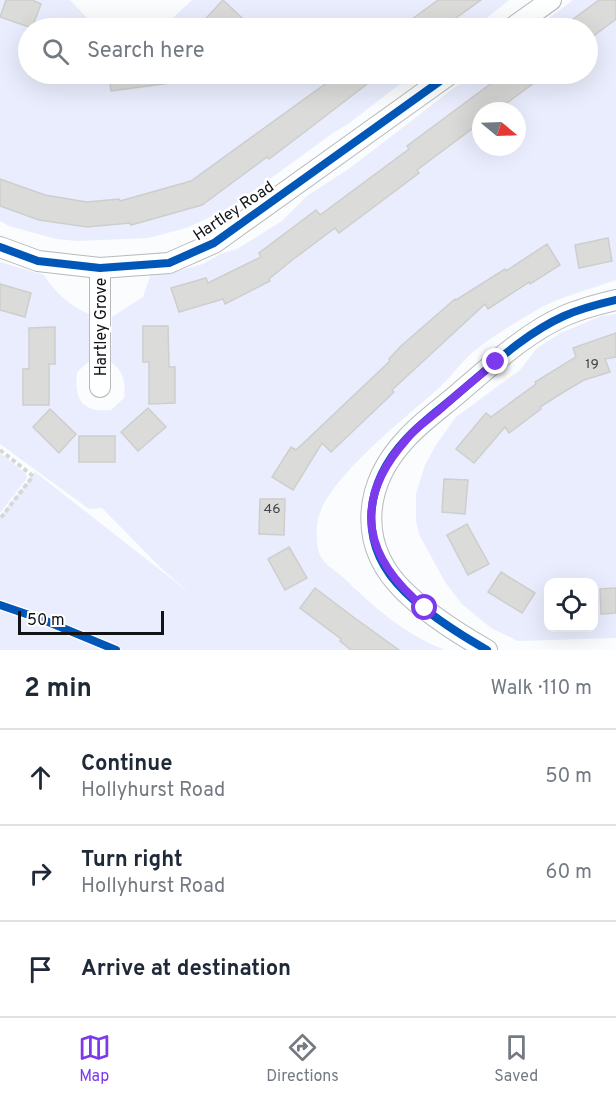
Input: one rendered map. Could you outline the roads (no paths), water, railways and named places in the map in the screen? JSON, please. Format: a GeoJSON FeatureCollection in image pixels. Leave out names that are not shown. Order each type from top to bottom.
{"type":"FeatureCollection","features":[{"type":"Feature","properties":{"kind":"street"},"geometry":{"type":"LineString","coordinates":[[526,18],[551,0]]}},
{"type":"Feature","properties":{"kind":"street","name":"Hartley Road"},"geometry":{"type":"LineString","coordinates":[[0,247],[38,261],[100,267],[169,263],[214,243],[436,84]]}},
{"type":"Feature","properties":{"kind":"street","name":"Hartley Grove"},"geometry":{"type":"LineString","coordinates":[[100,267],[100,387]]}},
{"type":"Feature","properties":{"kind":"street"},"geometry":{"type":"LineString","coordinates":[[487,650],[425,608],[405,592],[389,573],[370,527],[377,483],[391,458],[407,438],[496,362],[550,323],[584,309],[616,300]]}}]}
